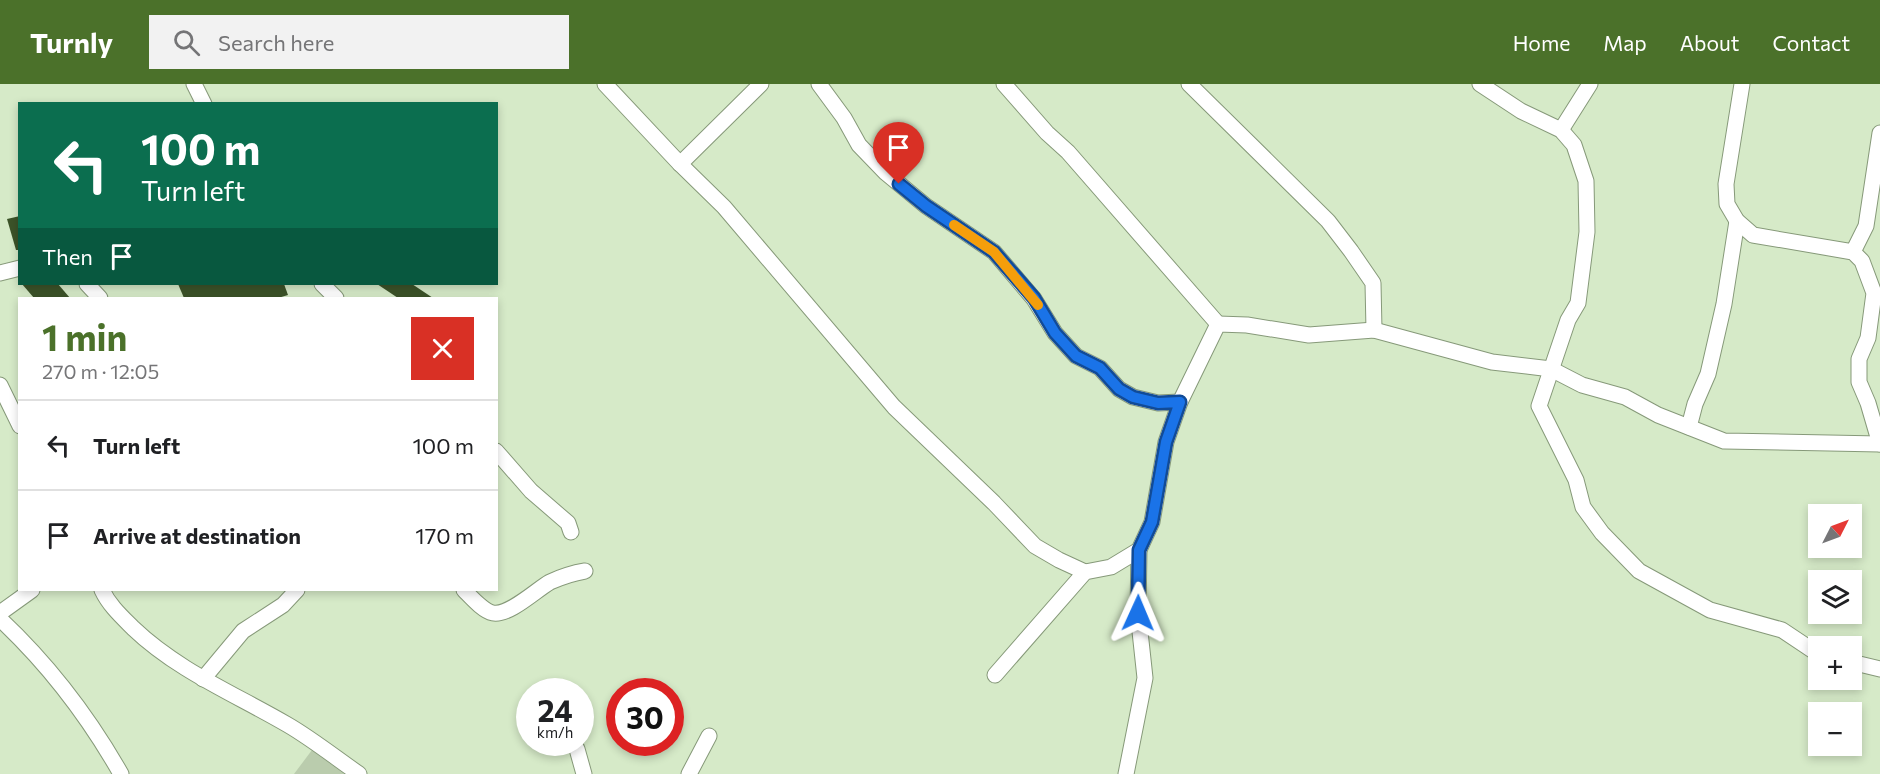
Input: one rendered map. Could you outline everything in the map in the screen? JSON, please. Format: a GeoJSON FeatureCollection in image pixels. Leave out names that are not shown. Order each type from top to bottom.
{"type":"FeatureCollection","features":[{"type":"Feature","properties":{"kind":"street"},"geometry":{"type":"LineString","coordinates":[[194,84],[203,102]]}},
{"type":"Feature","properties":{"kind":"street"},"geometry":{"type":"LineString","coordinates":[[605,84],[724,207],[894,407],[994,503],[1035,546],[1085,572],[1111,567],[1139,550]]}},
{"type":"Feature","properties":{"kind":"street"},"geometry":{"type":"LineString","coordinates":[[680,164],[761,84]]}},
{"type":"Feature","properties":{"kind":"street"},"geometry":{"type":"LineString","coordinates":[[819,84],[844,118],[859,145],[886,173],[926,206],[994,252],[1034,298],[1055,333],[1076,356],[1100,368],[1119,389],[1133,397],[1158,403],[1180,402]]}},
{"type":"Feature","properties":{"kind":"street"},"geometry":{"type":"LineString","coordinates":[[1004,84],[1047,133],[1068,152],[1218,324],[1248,325],[1310,335],[1374,330],[1492,362],[1551,369],[1581,385],[1625,397],[1658,415],[1724,441],[1880,444],[1869,403],[1859,382],[1859,359],[1868,338],[1874,293],[1862,261],[1853,252],[1753,236],[1737,221],[1727,204],[1726,184],[1742,84]]}},
{"type":"Feature","properties":{"kind":"street"},"geometry":{"type":"LineString","coordinates":[[1189,84],[1328,221],[1351,251],[1373,283],[1374,330]]}},
{"type":"Feature","properties":{"kind":"street"},"geometry":{"type":"LineString","coordinates":[[1480,84],[1521,111],[1561,130],[1574,145],[1586,181],[1587,232],[1578,303],[1568,320],[1539,406],[1576,480],[1584,507],[1602,533],[1639,571],[1710,610],[1782,630],[1808,647]]}},
{"type":"Feature","properties":{"kind":"street"},"geometry":{"type":"LineString","coordinates":[[1561,130],[1590,84]]}},
{"type":"Feature","properties":{"kind":"street"},"geometry":{"type":"LineString","coordinates":[[1853,252],[1866,226],[1880,133]]}},
{"type":"Feature","properties":{"kind":"street"},"geometry":{"type":"LineString","coordinates":[[1689,427],[1695,404],[1711,363],[1724,304],[1737,221]]}},
{"type":"Feature","properties":{"kind":"street"},"geometry":{"type":"LineString","coordinates":[[0,273],[18,268]]}},
{"type":"Feature","properties":{"kind":"street"},"geometry":{"type":"LineString","coordinates":[[88,285],[99,297]]}},
{"type":"Feature","properties":{"kind":"street"},"geometry":{"type":"LineString","coordinates":[[323,285],[335,297]]}},
{"type":"Feature","properties":{"kind":"street"},"geometry":{"type":"LineString","coordinates":[[1126,774],[1145,678],[1138,613],[1139,550],[1152,522],[1166,442],[1180,402],[1218,324]]}},
{"type":"Feature","properties":{"kind":"street"},"geometry":{"type":"LineString","coordinates":[[0,385],[18,422]]}},
{"type":"Feature","properties":{"kind":"street"},"geometry":{"type":"LineString","coordinates":[[498,452],[531,491],[568,523],[571,532]]}},
{"type":"Feature","properties":{"kind":"street"},"geometry":{"type":"LineString","coordinates":[[465,591],[495,614],[513,606],[550,582],[569,574],[585,571]]}},
{"type":"Feature","properties":{"kind":"street"},"geometry":{"type":"LineString","coordinates":[[995,675],[1085,572]]}},
{"type":"Feature","properties":{"kind":"street"},"geometry":{"type":"LineString","coordinates":[[0,613],[31,591]]}},
{"type":"Feature","properties":{"kind":"street"},"geometry":{"type":"LineString","coordinates":[[103,591],[116,612],[144,639],[174,662],[289,725],[359,774]]}},
{"type":"Feature","properties":{"kind":"street"},"geometry":{"type":"LineString","coordinates":[[203,679],[243,631],[283,604],[296,591]]}},
{"type":"Feature","properties":{"kind":"street"},"geometry":{"type":"LineString","coordinates":[[0,619],[38,656],[74,701],[121,774]]}},
{"type":"Feature","properties":{"kind":"street"},"geometry":{"type":"LineString","coordinates":[[1862,665],[1880,669]]}},
{"type":"Feature","properties":{"kind":"street"},"geometry":{"type":"LineString","coordinates":[[689,774],[709,736]]}},
{"type":"Feature","properties":{"kind":"street"},"geometry":{"type":"LineString","coordinates":[[1129,755],[1138,774]]}},
{"type":"Feature","properties":{"kind":"street"},"geometry":{"type":"LineString","coordinates":[[579,756],[584,774]]}},
{"type":"Feature","properties":{"kind":"green space"},"geometry":{"type":"Polygon","coordinates":[[[312,750],[344,774],[294,774],[312,750]]]}},
{"type":"Feature","properties":{"kind":"building"},"geometry":{"type":"Polygon","coordinates":[[[18,216],[18,250],[16,250],[7,219],[18,216]]]}},
{"type":"Feature","properties":{"kind":"building"},"geometry":{"type":"Polygon","coordinates":[[[23,285],[59,285],[69,297],[33,297],[23,285]]]}},
{"type":"Feature","properties":{"kind":"building"},"geometry":{"type":"Polygon","coordinates":[[[178,285],[284,285],[288,295],[281,297],[184,297],[178,285]]]}},
{"type":"Feature","properties":{"kind":"building"},"geometry":{"type":"Polygon","coordinates":[[[378,285],[414,285],[432,297],[396,297],[378,285]]]}},
{"type":"Feature","properties":{"kind":"slow traffic"},"geometry":{"type":"LineString","coordinates":[[954,225],[994,252],[1038,305]]}},
{"type":"Feature","properties":{"kind":"route"},"geometry":{"type":"LineString","coordinates":[[899,184],[926,206],[994,252],[1034,298],[1055,333],[1076,356],[1100,368],[1119,389],[1133,397],[1158,403],[1180,402],[1166,442],[1152,522],[1139,550],[1138,613]]}}]}
